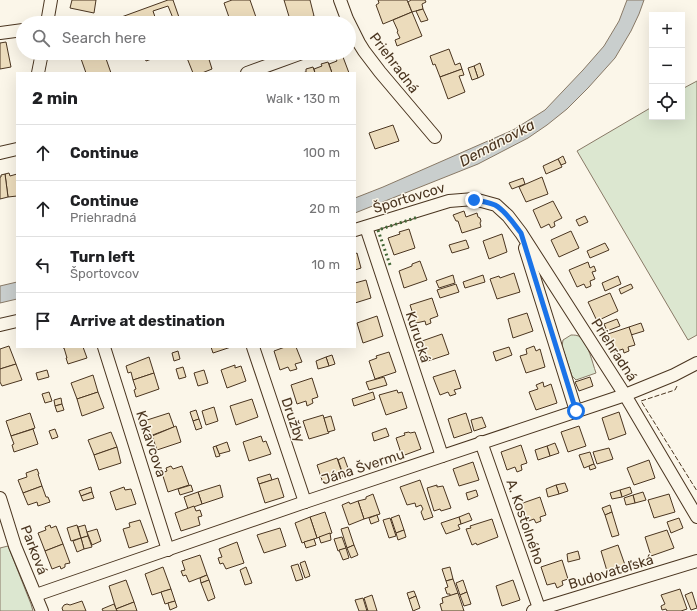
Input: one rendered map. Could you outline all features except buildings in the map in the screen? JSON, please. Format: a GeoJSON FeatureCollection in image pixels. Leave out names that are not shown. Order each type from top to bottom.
{"type":"FeatureCollection","features":[{"type":"Feature","properties":{"kind":"street"},"geometry":{"type":"LineString","coordinates":[[48,16],[51,0]]}},
{"type":"Feature","properties":{"kind":"street","name":"Priehradná"},"geometry":{"type":"LineString","coordinates":[[340,0],[346,16]]}},
{"type":"Feature","properties":{"kind":"street"},"geometry":{"type":"LineString","coordinates":[[0,32],[16,31]]}},
{"type":"Feature","properties":{"kind":"street","name":"Priehradná"},"geometry":{"type":"LineString","coordinates":[[356,40],[380,72],[435,137]]}},
{"type":"Feature","properties":{"kind":"street"},"geometry":{"type":"LineString","coordinates":[[38,72],[41,60]]}},
{"type":"Feature","properties":{"kind":"street"},"geometry":{"type":"LineString","coordinates":[[250,72],[283,60]]}},
{"type":"Feature","properties":{"kind":"street"},"geometry":{"type":"LineString","coordinates":[[0,153],[16,149]]}},
{"type":"Feature","properties":{"kind":"street","name":"Športovcov"},"geometry":{"type":"LineString","coordinates":[[361,228],[449,201],[474,200],[496,206]]}},
{"type":"Feature","properties":{"kind":"street","name":"Priehradná"},"geometry":{"type":"LineString","coordinates":[[496,206],[508,216],[521,233],[625,395],[697,517]]}},
{"type":"Feature","properties":{"kind":"street","name":"Kurucká"},"geometry":{"type":"LineString","coordinates":[[361,228],[442,456]]}},
{"type":"Feature","properties":{"kind":"street"},"geometry":{"type":"LineString","coordinates":[[521,233],[576,411]]}},
{"type":"Feature","properties":{"kind":"street"},"geometry":{"type":"LineString","coordinates":[[0,325],[16,322]]}},
{"type":"Feature","properties":{"kind":"street","name":"Kokavcova"},"geometry":{"type":"LineString","coordinates":[[104,348],[168,550]]}},
{"type":"Feature","properties":{"kind":"street","name":"Družby"},"geometry":{"type":"LineString","coordinates":[[253,348],[305,502]]}},
{"type":"Feature","properties":{"kind":"street","name":"Jána Švermu"},"geometry":{"type":"LineString","coordinates":[[36,596],[305,502],[625,395],[674,375],[697,363]]}},
{"type":"Feature","properties":{"kind":"street","name":"A. Kostolného"},"geometry":{"type":"LineString","coordinates":[[481,442],[537,610]]}},
{"type":"Feature","properties":{"kind":"street","name":"Parková"},"geometry":{"type":"LineString","coordinates":[[0,498],[15,546],[42,611]]}},
{"type":"Feature","properties":{"kind":"street","name":"Budovateľská"},"geometry":{"type":"LineString","coordinates":[[537,610],[697,561]]}},
{"type":"Feature","properties":{"kind":"green space"},"geometry":{"type":"Polygon","coordinates":[[[697,81],[697,335],[688,340],[577,151],[649,109],[649,120],[685,120],[685,87],[697,81]]]}},
{"type":"Feature","properties":{"kind":"green space"},"geometry":{"type":"Polygon","coordinates":[[[571,335],[576,335],[583,340],[588,349],[596,373],[576,380],[572,376],[562,346],[563,340],[571,335]]]}},
{"type":"Feature","properties":{"kind":"green space"},"geometry":{"type":"Polygon","coordinates":[[[8,546],[33,611],[0,611],[0,548],[8,546]]]}},
{"type":"Feature","properties":{"kind":"water","name":"Demänovka"},"geometry":{"type":"Polygon","coordinates":[[[627,0],[644,0],[631,31],[615,58],[567,109],[547,125],[528,138],[478,164],[356,213],[356,198],[513,130],[545,110],[604,46],[619,21],[627,0]]]}},
{"type":"Feature","properties":{"kind":"water"},"geometry":{"type":"Polygon","coordinates":[[[16,282],[16,299],[0,303],[0,286],[16,282]]]}},
{"type":"Feature","properties":{"kind":"hedge"},"geometry":{"type":"LineString","coordinates":[[390,265],[378,230],[418,217]]}},
{"type":"Feature","properties":{"kind":"fence"},"geometry":{"type":"LineString","coordinates":[[677,386],[675,390],[641,401],[697,491]]}},
{"type":"Feature","properties":{"kind":"route"},"geometry":{"type":"LineString","coordinates":[[474,200],[496,206],[508,216],[521,233],[576,411]]}}]}
